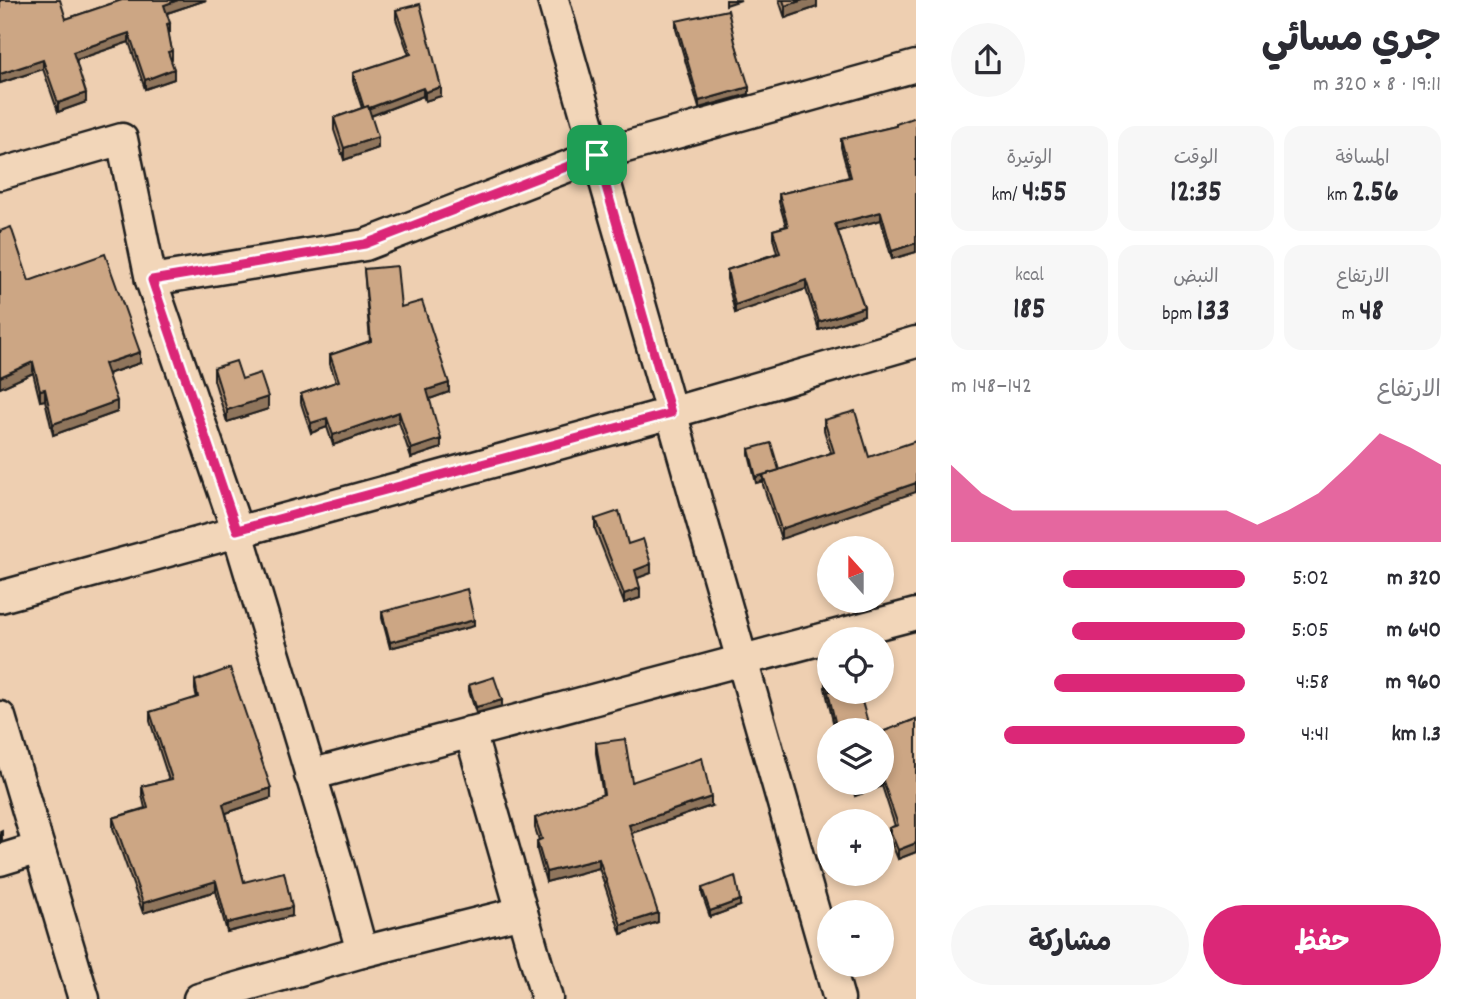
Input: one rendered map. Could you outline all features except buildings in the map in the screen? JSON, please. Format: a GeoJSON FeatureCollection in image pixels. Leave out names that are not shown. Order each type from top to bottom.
{"type":"FeatureCollection","features":[{"type":"Feature","properties":{"kind":"street"},"geometry":{"type":"LineString","coordinates":[[552,0],[839,999]]}},
{"type":"Feature","properties":{"kind":"street"},"geometry":{"type":"LineString","coordinates":[[152,280],[365,244],[597,155],[916,66]]}},
{"type":"Feature","properties":{"kind":"street"},"geometry":{"type":"LineString","coordinates":[[0,174],[122,139],[152,280],[237,530],[340,868],[362,952]]}},
{"type":"Feature","properties":{"kind":"street"},"geometry":{"type":"LineString","coordinates":[[0,597],[671,413],[916,342]]}},
{"type":"Feature","properties":{"kind":"street"},"geometry":{"type":"LineString","coordinates":[[310,775],[916,614]]}},
{"type":"Feature","properties":{"kind":"street"},"geometry":{"type":"LineString","coordinates":[[0,717],[84,999]]}},
{"type":"Feature","properties":{"kind":"street"},"geometry":{"type":"LineString","coordinates":[[470,732],[547,999]]}},
{"type":"Feature","properties":{"kind":"street"},"geometry":{"type":"LineString","coordinates":[[0,860],[40,848]]}},
{"type":"Feature","properties":{"kind":"street"},"geometry":{"type":"LineString","coordinates":[[200,999],[362,952],[522,912]]}},
{"type":"Feature","properties":{"kind":"route"},"geometry":{"type":"LineString","coordinates":[[597,155],[671,413],[237,530],[152,280],[365,244],[597,155]]}}]}
